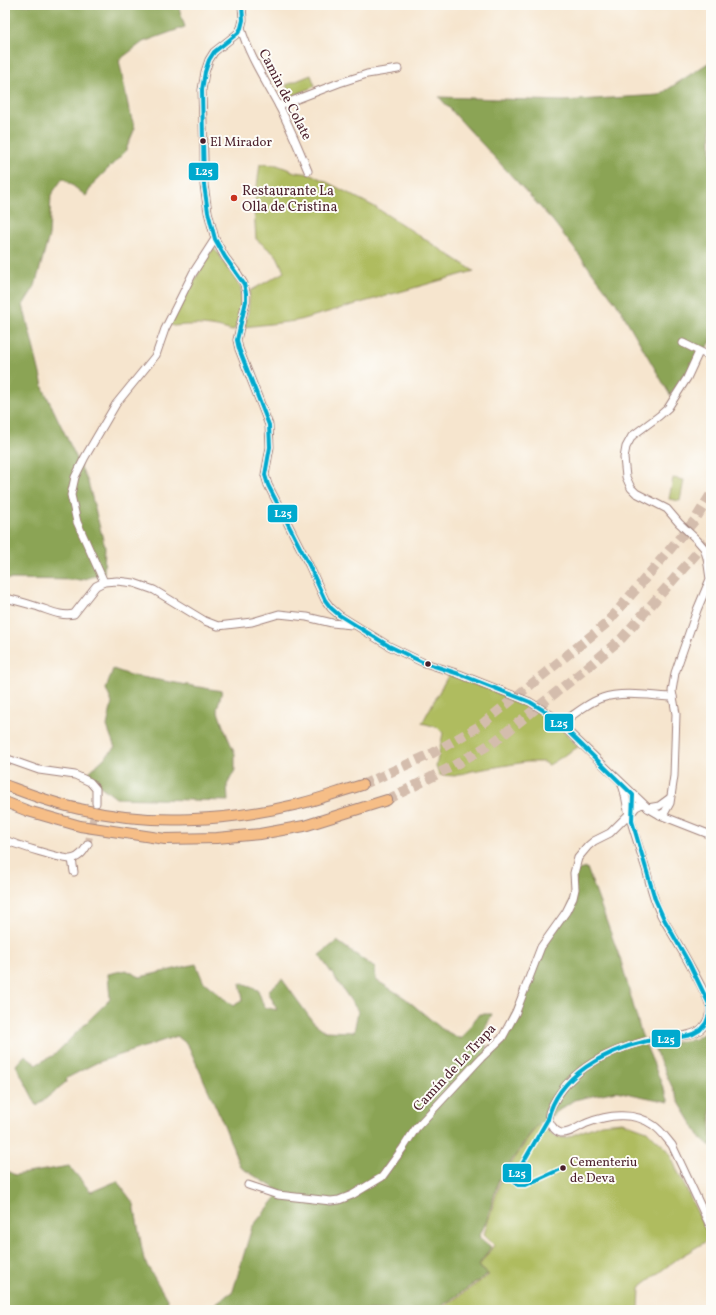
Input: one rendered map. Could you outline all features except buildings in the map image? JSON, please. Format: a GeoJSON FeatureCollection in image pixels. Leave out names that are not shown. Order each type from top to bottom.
{"type":"FeatureCollection","features":[{"type":"Feature","properties":{"kind":"highway"},"geometry":{"type":"LineString","coordinates":[[5,785],[30,795],[80,810],[117,816],[166,819],[215,818],[257,813],[300,804],[362,785]]}},
{"type":"Feature","properties":{"kind":"highway"},"geometry":{"type":"LineString","coordinates":[[5,802],[28,811],[80,826],[165,839],[217,838],[260,834],[304,826],[387,800]]}},
{"type":"Feature","properties":{"kind":"street"},"geometry":{"type":"LineString","coordinates":[[242,5],[243,20],[241,28],[238,33],[214,52],[209,60],[205,72],[202,90],[204,185],[208,212],[215,239],[225,257],[244,284],[246,293],[246,301],[237,340],[239,349],[269,425],[270,446],[265,476],[268,485],[309,565],[325,600],[339,615],[389,646],[422,662],[459,674],[530,702],[551,715],[645,806],[660,815],[711,836]]}},
{"type":"Feature","properties":{"kind":"street","name":"Camin de Colate"},"geometry":{"type":"LineString","coordinates":[[241,28],[244,40],[279,106],[302,154],[308,171]]}},
{"type":"Feature","properties":{"kind":"street"},"geometry":{"type":"LineString","coordinates":[[279,106],[339,82],[367,74],[398,69]]}},
{"type":"Feature","properties":{"kind":"street"},"geometry":{"type":"LineString","coordinates":[[104,582],[77,522],[71,495],[75,477],[116,404],[156,355],[165,329],[193,273],[215,239]]}},
{"type":"Feature","properties":{"kind":"street"},"geometry":{"type":"LineString","coordinates":[[683,343],[711,357]]}},
{"type":"Feature","properties":{"kind":"street"},"geometry":{"type":"LineString","coordinates":[[645,806],[659,806],[667,800],[674,776],[676,755],[676,714],[673,697],[673,682],[697,610],[710,580],[704,548],[666,509],[636,494],[631,488],[626,477],[624,458],[626,447],[632,436],[668,408],[687,378],[699,352]]}},
{"type":"Feature","properties":{"kind":"street"},"geometry":{"type":"LineString","coordinates":[[5,598],[37,606],[60,615],[74,614],[96,586],[104,582],[117,581],[134,583],[154,590],[205,621],[218,626],[252,622],[279,614],[307,617],[332,623],[355,625]]}},
{"type":"Feature","properties":{"kind":"street"},"geometry":{"type":"LineString","coordinates":[[560,724],[603,697],[621,695],[673,697]]}},
{"type":"Feature","properties":{"kind":"street"},"geometry":{"type":"LineString","coordinates":[[5,758],[39,770],[74,775],[90,782],[96,789],[96,803]]}},
{"type":"Feature","properties":{"kind":"street"},"geometry":{"type":"LineString","coordinates":[[621,783],[654,899],[708,1001],[710,1013],[702,1028],[694,1034],[647,1041],[606,1056],[585,1067],[569,1080],[551,1108],[548,1119],[550,1125],[555,1130],[562,1133],[570,1131],[585,1123],[618,1116],[632,1117],[653,1125],[672,1145],[711,1228]]}},
{"type":"Feature","properties":{"kind":"street"},"geometry":{"type":"LineString","coordinates":[[627,805],[630,797],[633,795]]}},
{"type":"Feature","properties":{"kind":"street"},"geometry":{"type":"LineString","coordinates":[[631,815],[633,795]]}},
{"type":"Feature","properties":{"kind":"street"},"geometry":{"type":"LineString","coordinates":[[660,815],[665,812],[670,803],[667,800]]}},
{"type":"Feature","properties":{"kind":"street","name":"Camín de La Trapa"},"geometry":{"type":"LineString","coordinates":[[248,1185],[278,1195],[331,1201],[352,1196],[382,1177],[416,1128],[481,1058],[502,1038],[516,1012],[541,947],[566,912],[573,898],[575,889],[574,873],[578,858],[594,841],[610,833],[631,815],[636,807],[645,806]]}},
{"type":"Feature","properties":{"kind":"street"},"geometry":{"type":"LineString","coordinates":[[5,840],[55,856],[72,859],[84,853],[88,844]]}},
{"type":"Feature","properties":{"kind":"street"},"geometry":{"type":"LineString","coordinates":[[72,859],[74,872]]}},
{"type":"Feature","properties":{"kind":"green space"},"geometry":{"type":"Polygon","coordinates":[[[5,5],[178,5],[185,27],[143,42],[119,60],[129,110],[135,128],[125,152],[93,184],[86,196],[63,178],[51,195],[49,236],[35,286],[23,305],[44,390],[88,482],[105,547],[104,573],[82,580],[5,579],[5,5]]]}},
{"type":"Feature","properties":{"kind":"green space"},"geometry":{"type":"Polygon","coordinates":[[[711,61],[711,342],[670,395],[619,307],[553,221],[439,97],[563,101],[659,95],[711,61]]]}},
{"type":"Feature","properties":{"kind":"green space"},"geometry":{"type":"Polygon","coordinates":[[[311,75],[315,86],[291,97],[286,85],[311,75]]]}},
{"type":"Feature","properties":{"kind":"green space"},"geometry":{"type":"Polygon","coordinates":[[[260,164],[277,165],[295,172],[311,174],[375,207],[474,271],[296,321],[244,327],[248,313],[250,291],[284,272],[277,256],[256,239],[254,208],[260,164]]]}},
{"type":"Feature","properties":{"kind":"green space"},"geometry":{"type":"Polygon","coordinates":[[[213,248],[218,253],[241,288],[241,309],[235,329],[232,331],[203,325],[173,326],[170,324],[213,248]]]}},
{"type":"Feature","properties":{"kind":"green space"},"geometry":{"type":"Polygon","coordinates":[[[673,478],[684,480],[680,501],[669,499],[673,478]]]}},
{"type":"Feature","properties":{"kind":"green space"},"geometry":{"type":"Polygon","coordinates":[[[113,669],[130,675],[222,691],[217,709],[235,754],[235,770],[227,785],[228,801],[116,798],[87,774],[115,748],[107,726],[112,703],[106,689],[113,669]]]}},
{"type":"Feature","properties":{"kind":"green space"},"geometry":{"type":"Polygon","coordinates":[[[449,674],[538,710],[566,733],[578,747],[549,765],[544,762],[526,762],[472,771],[455,776],[440,775],[436,767],[443,733],[437,727],[422,723],[449,674]]]}},
{"type":"Feature","properties":{"kind":"green space"},"geometry":{"type":"Polygon","coordinates":[[[587,868],[621,961],[641,1033],[669,1102],[616,1091],[574,1100],[535,1127],[499,1179],[487,1220],[479,1237],[491,1247],[478,1266],[488,1274],[436,1310],[206,1310],[233,1291],[252,1227],[281,1192],[240,1167],[224,1125],[188,1045],[177,1036],[96,1063],[67,1078],[66,1082],[37,1106],[16,1065],[25,1055],[37,1064],[54,1055],[110,999],[108,974],[126,970],[140,977],[196,964],[203,981],[233,1006],[243,1000],[240,983],[258,990],[264,1007],[277,1010],[268,991],[282,979],[313,1022],[325,1031],[354,1032],[358,1011],[319,955],[337,941],[375,968],[376,980],[405,998],[442,1029],[461,1039],[479,1014],[492,1014],[482,1035],[488,1050],[503,1038],[541,952],[568,912],[578,870],[587,868]]]}},
{"type":"Feature","properties":{"kind":"green space"},"geometry":{"type":"Polygon","coordinates":[[[711,1027],[711,1146],[702,1140],[680,1104],[653,1046],[695,1039],[711,1027]]]}},
{"type":"Feature","properties":{"kind":"green space","name":"Cementeriu de Deva"},"geometry":{"type":"Polygon","coordinates":[[[622,1122],[647,1131],[667,1149],[710,1239],[680,1257],[642,1285],[640,1288],[639,1310],[439,1310],[489,1275],[479,1266],[494,1245],[484,1234],[501,1179],[538,1124],[555,1136],[565,1138],[601,1124],[622,1122]]]}},
{"type":"Feature","properties":{"kind":"green space"},"geometry":{"type":"Polygon","coordinates":[[[69,1166],[91,1192],[117,1181],[134,1204],[144,1260],[167,1299],[168,1310],[5,1310],[5,1170],[15,1175],[69,1166]]]}},
{"type":"Feature","properties":{"kind":"tunnel"},"geometry":{"type":"LineString","coordinates":[[362,785],[433,753],[481,725],[607,623],[695,520],[711,494]]}},
{"type":"Feature","properties":{"kind":"tunnel"},"geometry":{"type":"LineString","coordinates":[[387,800],[453,766],[494,742],[583,671],[622,638],[711,537]]}},
{"type":"Feature","properties":{"kind":"tunnel"},"geometry":{"type":"LineString","coordinates":[[88,844],[95,807]]}},
{"type":"Feature","properties":{"kind":"transit line","name":"L25"},"geometry":{"type":"LineString","coordinates":[[242,5],[243,20],[241,28],[238,33],[214,52],[209,60],[205,72],[202,90],[204,185],[208,212],[215,239],[225,257],[244,284],[246,293],[246,301],[237,340],[239,349],[269,425],[270,447],[265,475],[268,485],[309,565],[325,600],[339,615],[389,646],[422,662],[459,674],[530,702],[551,715],[633,795],[632,821],[655,899],[709,1004],[709,1015],[706,1023],[700,1030],[693,1034],[682,1037],[647,1041],[632,1045],[601,1058],[586,1067],[573,1077],[562,1090],[553,1103],[548,1119]]}},
{"type":"Feature","properties":{"kind":"transit line","name":"L25"},"geometry":{"type":"LineString","coordinates":[[548,1119],[517,1173],[515,1182],[518,1185],[526,1185],[563,1168]]}},
{"type":"Feature","properties":{"kind":"place","name":"El Mirador"},"geometry":{"type":"Point","coordinates":[203,141]}},
{"type":"Feature","properties":{"kind":"place","name":"Restaurante La Olla de Cristina"},"geometry":{"type":"Point","coordinates":[234,198]}},
{"type":"Feature","properties":{"kind":"place","name":"Cementeriu de Deva"},"geometry":{"type":"Point","coordinates":[563,1168]}}]}
